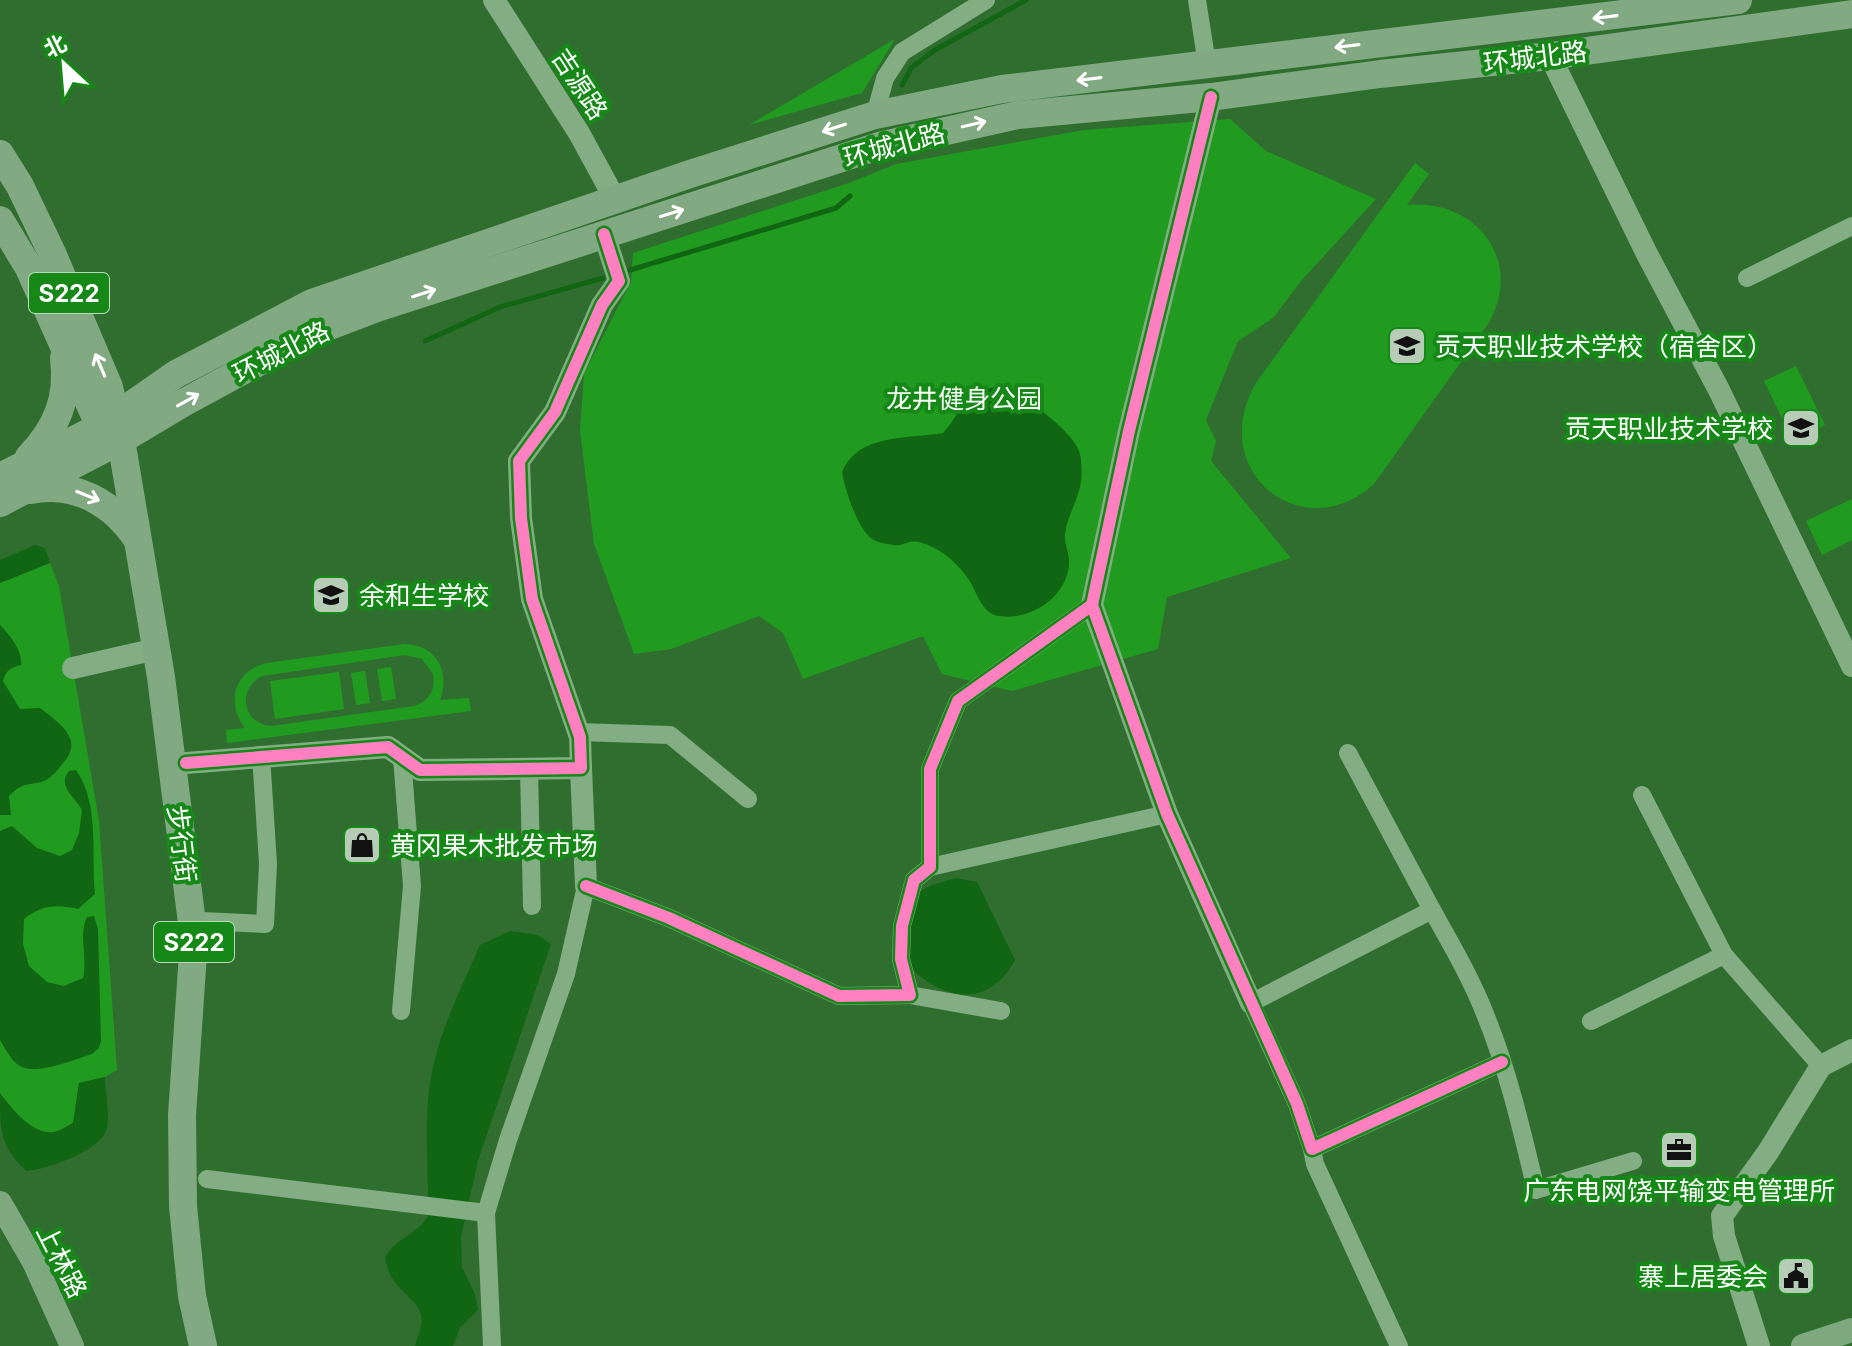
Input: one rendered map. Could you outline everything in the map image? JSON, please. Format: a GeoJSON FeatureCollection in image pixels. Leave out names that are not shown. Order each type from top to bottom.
{"type":"FeatureCollection","features":[{"type":"Feature","properties":{"kind":"main road","name":"环城北路"},"geometry":{"type":"LineString","coordinates":[[110,433],[176,374],[312,303],[875,115],[1002,89],[1738,0]]}},
{"type":"Feature","properties":{"kind":"main road","name":"环城北路"},"geometry":{"type":"LineString","coordinates":[[8,486],[110,433],[183,403],[314,332],[377,308],[879,146],[1018,115],[1211,97],[1380,74],[1550,56],[1852,14]]}},
{"type":"Feature","properties":{"kind":"main road"},"geometry":{"type":"LineString","coordinates":[[1207,64],[1211,97]]}},
{"type":"Feature","properties":{"kind":"main road","name":"S222"},"geometry":{"type":"LineString","coordinates":[[0,154],[20,186],[52,253],[103,374],[110,433]]}},
{"type":"Feature","properties":{"kind":"main road"},"geometry":{"type":"LineString","coordinates":[[604,234],[605,203]]}},
{"type":"Feature","properties":{"kind":"main road","name":"S222"},"geometry":{"type":"LineString","coordinates":[[0,220],[29,268],[110,433]]}},
{"type":"Feature","properties":{"kind":"main road"},"geometry":{"type":"LineString","coordinates":[[8,486],[40,446],[61,411],[66,372],[58,332]]}},
{"type":"Feature","properties":{"kind":"main road","name":"步行街"},"geometry":{"type":"LineString","coordinates":[[110,433],[138,540],[161,677],[194,939],[182,1115],[183,1206],[192,1296],[203,1346]]}},
{"type":"Feature","properties":{"kind":"main road"},"geometry":{"type":"LineString","coordinates":[[8,486],[54,487],[88,495],[117,514],[138,540]]}},
{"type":"Feature","properties":{"kind":"main road","name":"上林路"},"geometry":{"type":"LineString","coordinates":[[0,1203],[34,1262],[72,1346]]}},
{"type":"Feature","properties":{"kind":"main road"},"geometry":{"type":"LineString","coordinates":[[1803,1346],[1852,1330]]}},
{"type":"Feature","properties":{"kind":"street","name":"吉源路"},"geometry":{"type":"LineString","coordinates":[[494,0],[579,133],[605,203]]}},
{"type":"Feature","properties":{"kind":"street"},"geometry":{"type":"LineString","coordinates":[[875,115],[885,78],[902,52],[986,0]]}},
{"type":"Feature","properties":{"kind":"street"},"geometry":{"type":"LineString","coordinates":[[1197,0],[1207,64]]}},
{"type":"Feature","properties":{"kind":"street"},"geometry":{"type":"LineString","coordinates":[[1550,56],[1647,254],[1719,390],[1852,666]]}},
{"type":"Feature","properties":{"kind":"street"},"geometry":{"type":"LineString","coordinates":[[1211,97],[1129,431],[1092,605],[1167,814],[1297,1104],[1315,1164],[1399,1346]]}},
{"type":"Feature","properties":{"kind":"street"},"geometry":{"type":"LineString","coordinates":[[1747,278],[1852,226]]}},
{"type":"Feature","properties":{"kind":"street"},"geometry":{"type":"LineString","coordinates":[[492,1346],[478,1212],[508,1140],[566,974],[586,886],[578,732],[532,599],[521,518],[519,461],[555,412],[602,305],[619,281],[604,234]]}},
{"type":"Feature","properties":{"kind":"street"},"geometry":{"type":"LineString","coordinates":[[930,867],[930,769],[958,701],[1092,605]]}},
{"type":"Feature","properties":{"kind":"street"},"geometry":{"type":"LineString","coordinates":[[73,668],[152,650]]}},
{"type":"Feature","properties":{"kind":"street"},"geometry":{"type":"LineString","coordinates":[[578,732],[670,735],[748,799]]}},
{"type":"Feature","properties":{"kind":"street"},"geometry":{"type":"LineString","coordinates":[[186,763],[388,747],[420,770],[581,768]]}},
{"type":"Feature","properties":{"kind":"street"},"geometry":{"type":"LineString","coordinates":[[1348,753],[1485,1014],[1502,1062],[1536,1190],[1633,1161]]}},
{"type":"Feature","properties":{"kind":"street"},"geometry":{"type":"LineString","coordinates":[[201,921],[265,924],[268,864],[261,755]]}},
{"type":"Feature","properties":{"kind":"street"},"geometry":{"type":"LineString","coordinates":[[401,1011],[412,886],[402,757]]}},
{"type":"Feature","properties":{"kind":"street"},"geometry":{"type":"LineString","coordinates":[[529,769],[532,906]]}},
{"type":"Feature","properties":{"kind":"street"},"geometry":{"type":"LineString","coordinates":[[1642,795],[1724,955],[1821,1066]]}},
{"type":"Feature","properties":{"kind":"street"},"geometry":{"type":"LineString","coordinates":[[910,995],[901,959],[902,926],[914,880],[930,867],[1167,814]]}},
{"type":"Feature","properties":{"kind":"street"},"geometry":{"type":"LineString","coordinates":[[586,886],[669,918],[839,996],[910,995],[1001,1011]]}},
{"type":"Feature","properties":{"kind":"street"},"geometry":{"type":"LineString","coordinates":[[1251,1003],[1432,910]]}},
{"type":"Feature","properties":{"kind":"street"},"geometry":{"type":"LineString","coordinates":[[1591,1021],[1724,955]]}},
{"type":"Feature","properties":{"kind":"street"},"geometry":{"type":"LineString","coordinates":[[1759,1346],[1724,1236],[1722,1216],[1768,1152],[1821,1066],[1852,1050]]}},
{"type":"Feature","properties":{"kind":"street"},"geometry":{"type":"LineString","coordinates":[[1312,1149],[1502,1062]]}},
{"type":"Feature","properties":{"kind":"street"},"geometry":{"type":"LineString","coordinates":[[207,1179],[478,1212]]}},
{"type":"Feature","properties":{"kind":"green space"},"geometry":{"type":"Polygon","coordinates":[[[895,39],[862,93],[749,125],[895,39]]]}},
{"type":"Feature","properties":{"kind":"green space","name":"龙井健身公园"},"geometry":{"type":"Polygon","coordinates":[[[1230,119],[1266,151],[1376,199],[1301,281],[1273,318],[1238,341],[1206,420],[1216,441],[1211,461],[1291,558],[1167,597],[1158,649],[1012,691],[942,674],[923,636],[803,679],[783,633],[759,616],[671,649],[634,654],[594,544],[580,431],[584,373],[631,282],[633,253],[849,183],[896,164],[1084,130],[1230,119]]]}},
{"type":"Feature","properties":{"kind":"green space"},"geometry":{"type":"Polygon","coordinates":[[[1415,163],[1429,174],[1407,205],[1432,206],[1454,212],[1473,223],[1487,238],[1497,257],[1501,278],[1498,301],[1488,324],[1374,484],[1346,502],[1318,508],[1292,504],[1269,491],[1252,471],[1243,445],[1244,415],[1256,383],[1415,163]]]}},
{"type":"Feature","properties":{"kind":"green space"},"geometry":{"type":"Polygon","coordinates":[[[1796,366],[1825,425],[1793,441],[1764,381],[1796,366]]]}},
{"type":"Feature","properties":{"kind":"green space"},"geometry":{"type":"Polygon","coordinates":[[[1852,499],[1852,540],[1822,555],[1806,521],[1852,499]]]}},
{"type":"Feature","properties":{"kind":"green space"},"geometry":{"type":"Polygon","coordinates":[[[50,563],[59,586],[99,821],[117,1070],[105,1077],[79,1083],[73,1123],[61,1130],[46,1132],[30,1125],[0,1093],[0,583],[50,563]]]}},
{"type":"Feature","properties":{"kind":"green space"},"geometry":{"type":"Polygon","coordinates":[[[415,645],[432,654],[442,670],[444,679],[440,700],[469,698],[471,711],[227,743],[226,730],[245,728],[236,708],[236,688],[247,672],[267,663],[415,645]],[[405,655],[262,676],[249,689],[246,705],[254,719],[271,726],[414,706],[427,698],[433,685],[433,674],[422,659],[405,655]]]}},
{"type":"Feature","properties":{"kind":"green space"},"geometry":{"type":"Polygon","coordinates":[[[391,667],[396,699],[382,701],[377,669],[391,667]]]}},
{"type":"Feature","properties":{"kind":"green space"},"geometry":{"type":"Polygon","coordinates":[[[365,671],[370,703],[356,705],[351,673],[365,671]]]}},
{"type":"Feature","properties":{"kind":"green space"},"geometry":{"type":"Polygon","coordinates":[[[339,672],[344,709],[275,719],[270,681],[339,672]]]}},
{"type":"Feature","properties":{"kind":"shaded area"},"geometry":{"type":"Polygon","coordinates":[[[1000,386],[1032,404],[1067,433],[1079,451],[1082,466],[1080,488],[1065,534],[1069,556],[1067,576],[1046,604],[1011,617],[988,611],[961,569],[934,548],[916,541],[893,545],[869,537],[853,510],[842,472],[850,459],[872,444],[943,433],[968,397],[1000,386]]]}},
{"type":"Feature","properties":{"kind":"shaded area"},"geometry":{"type":"Polygon","coordinates":[[[35,545],[45,548],[50,563],[0,583],[0,560],[35,545]]]}},
{"type":"Feature","properties":{"kind":"shaded area"},"geometry":{"type":"Polygon","coordinates":[[[0,625],[15,644],[21,659],[21,665],[9,670],[3,681],[20,709],[40,708],[67,732],[71,746],[69,754],[51,777],[20,787],[9,796],[11,815],[0,815],[0,625]]]}},
{"type":"Feature","properties":{"kind":"shaded area"},"geometry":{"type":"Polygon","coordinates":[[[76,770],[84,783],[92,814],[95,894],[78,909],[50,907],[31,914],[24,919],[23,944],[29,966],[47,982],[64,986],[83,978],[84,924],[87,917],[94,916],[98,929],[101,1041],[92,1054],[56,1066],[27,1069],[14,1061],[0,1040],[0,831],[12,826],[37,848],[60,856],[72,850],[79,833],[82,810],[68,791],[65,781],[69,771],[76,770]]]}},
{"type":"Feature","properties":{"kind":"shaded area"},"geometry":{"type":"Polygon","coordinates":[[[956,878],[977,882],[1015,960],[992,987],[979,993],[965,994],[936,987],[909,966],[909,919],[918,892],[956,878]]]}},
{"type":"Feature","properties":{"kind":"shaded area"},"geometry":{"type":"Polygon","coordinates":[[[510,931],[538,935],[551,944],[478,1161],[461,1237],[462,1267],[475,1294],[478,1310],[460,1328],[453,1346],[415,1346],[421,1315],[392,1277],[385,1257],[428,1216],[428,1104],[433,1067],[447,1020],[480,945],[510,931]]]}},
{"type":"Feature","properties":{"kind":"shaded area"},"geometry":{"type":"Polygon","coordinates":[[[105,1077],[108,1122],[103,1136],[72,1157],[26,1171],[11,1153],[3,1136],[0,1093],[30,1125],[54,1132],[73,1123],[79,1083],[105,1077]]]}},
{"type":"Feature","properties":{"kind":"waterway"},"geometry":{"type":"LineString","coordinates":[[902,85],[911,68],[935,50],[1026,0]]}},
{"type":"Feature","properties":{"kind":"waterway"},"geometry":{"type":"LineString","coordinates":[[630,270],[836,208],[850,196]]}},
{"type":"Feature","properties":{"kind":"waterway"},"geometry":{"type":"LineString","coordinates":[[425,341],[500,307],[603,278]]}},
{"type":"Feature","properties":{"kind":"cycle path"},"geometry":{"type":"LineString","coordinates":[[1211,97],[1129,431],[1092,605],[1167,814],[1297,1104],[1312,1149],[1502,1062]]}},
{"type":"Feature","properties":{"kind":"cycle path"},"geometry":{"type":"LineString","coordinates":[[186,763],[388,747],[420,770],[581,768],[580,737],[532,599],[521,518],[519,461],[555,412],[602,305],[619,281],[604,234]]}},
{"type":"Feature","properties":{"kind":"cycle path"},"geometry":{"type":"LineString","coordinates":[[586,886],[669,918],[839,996],[910,995],[901,959],[902,926],[914,880],[930,867],[930,769],[958,701],[1092,605]]}},
{"type":"Feature","properties":{"kind":"place","name":"贡天职业技术学校（宿舍区）"},"geometry":{"type":"Point","coordinates":[1407,346]}},
{"type":"Feature","properties":{"kind":"place","name":"贡天职业技术学校"},"geometry":{"type":"Point","coordinates":[1801,428]}},
{"type":"Feature","properties":{"kind":"place","name":"余和生学校"},"geometry":{"type":"Point","coordinates":[331,595]}},
{"type":"Feature","properties":{"kind":"place","name":"黄冈果木批发市场"},"geometry":{"type":"Point","coordinates":[362,845]}},
{"type":"Feature","properties":{"kind":"place","name":"广东电网饶平输变电管理所"},"geometry":{"type":"Point","coordinates":[1679,1150]}},
{"type":"Feature","properties":{"kind":"place","name":"寨上居委会"},"geometry":{"type":"Point","coordinates":[1796,1276]}}]}
